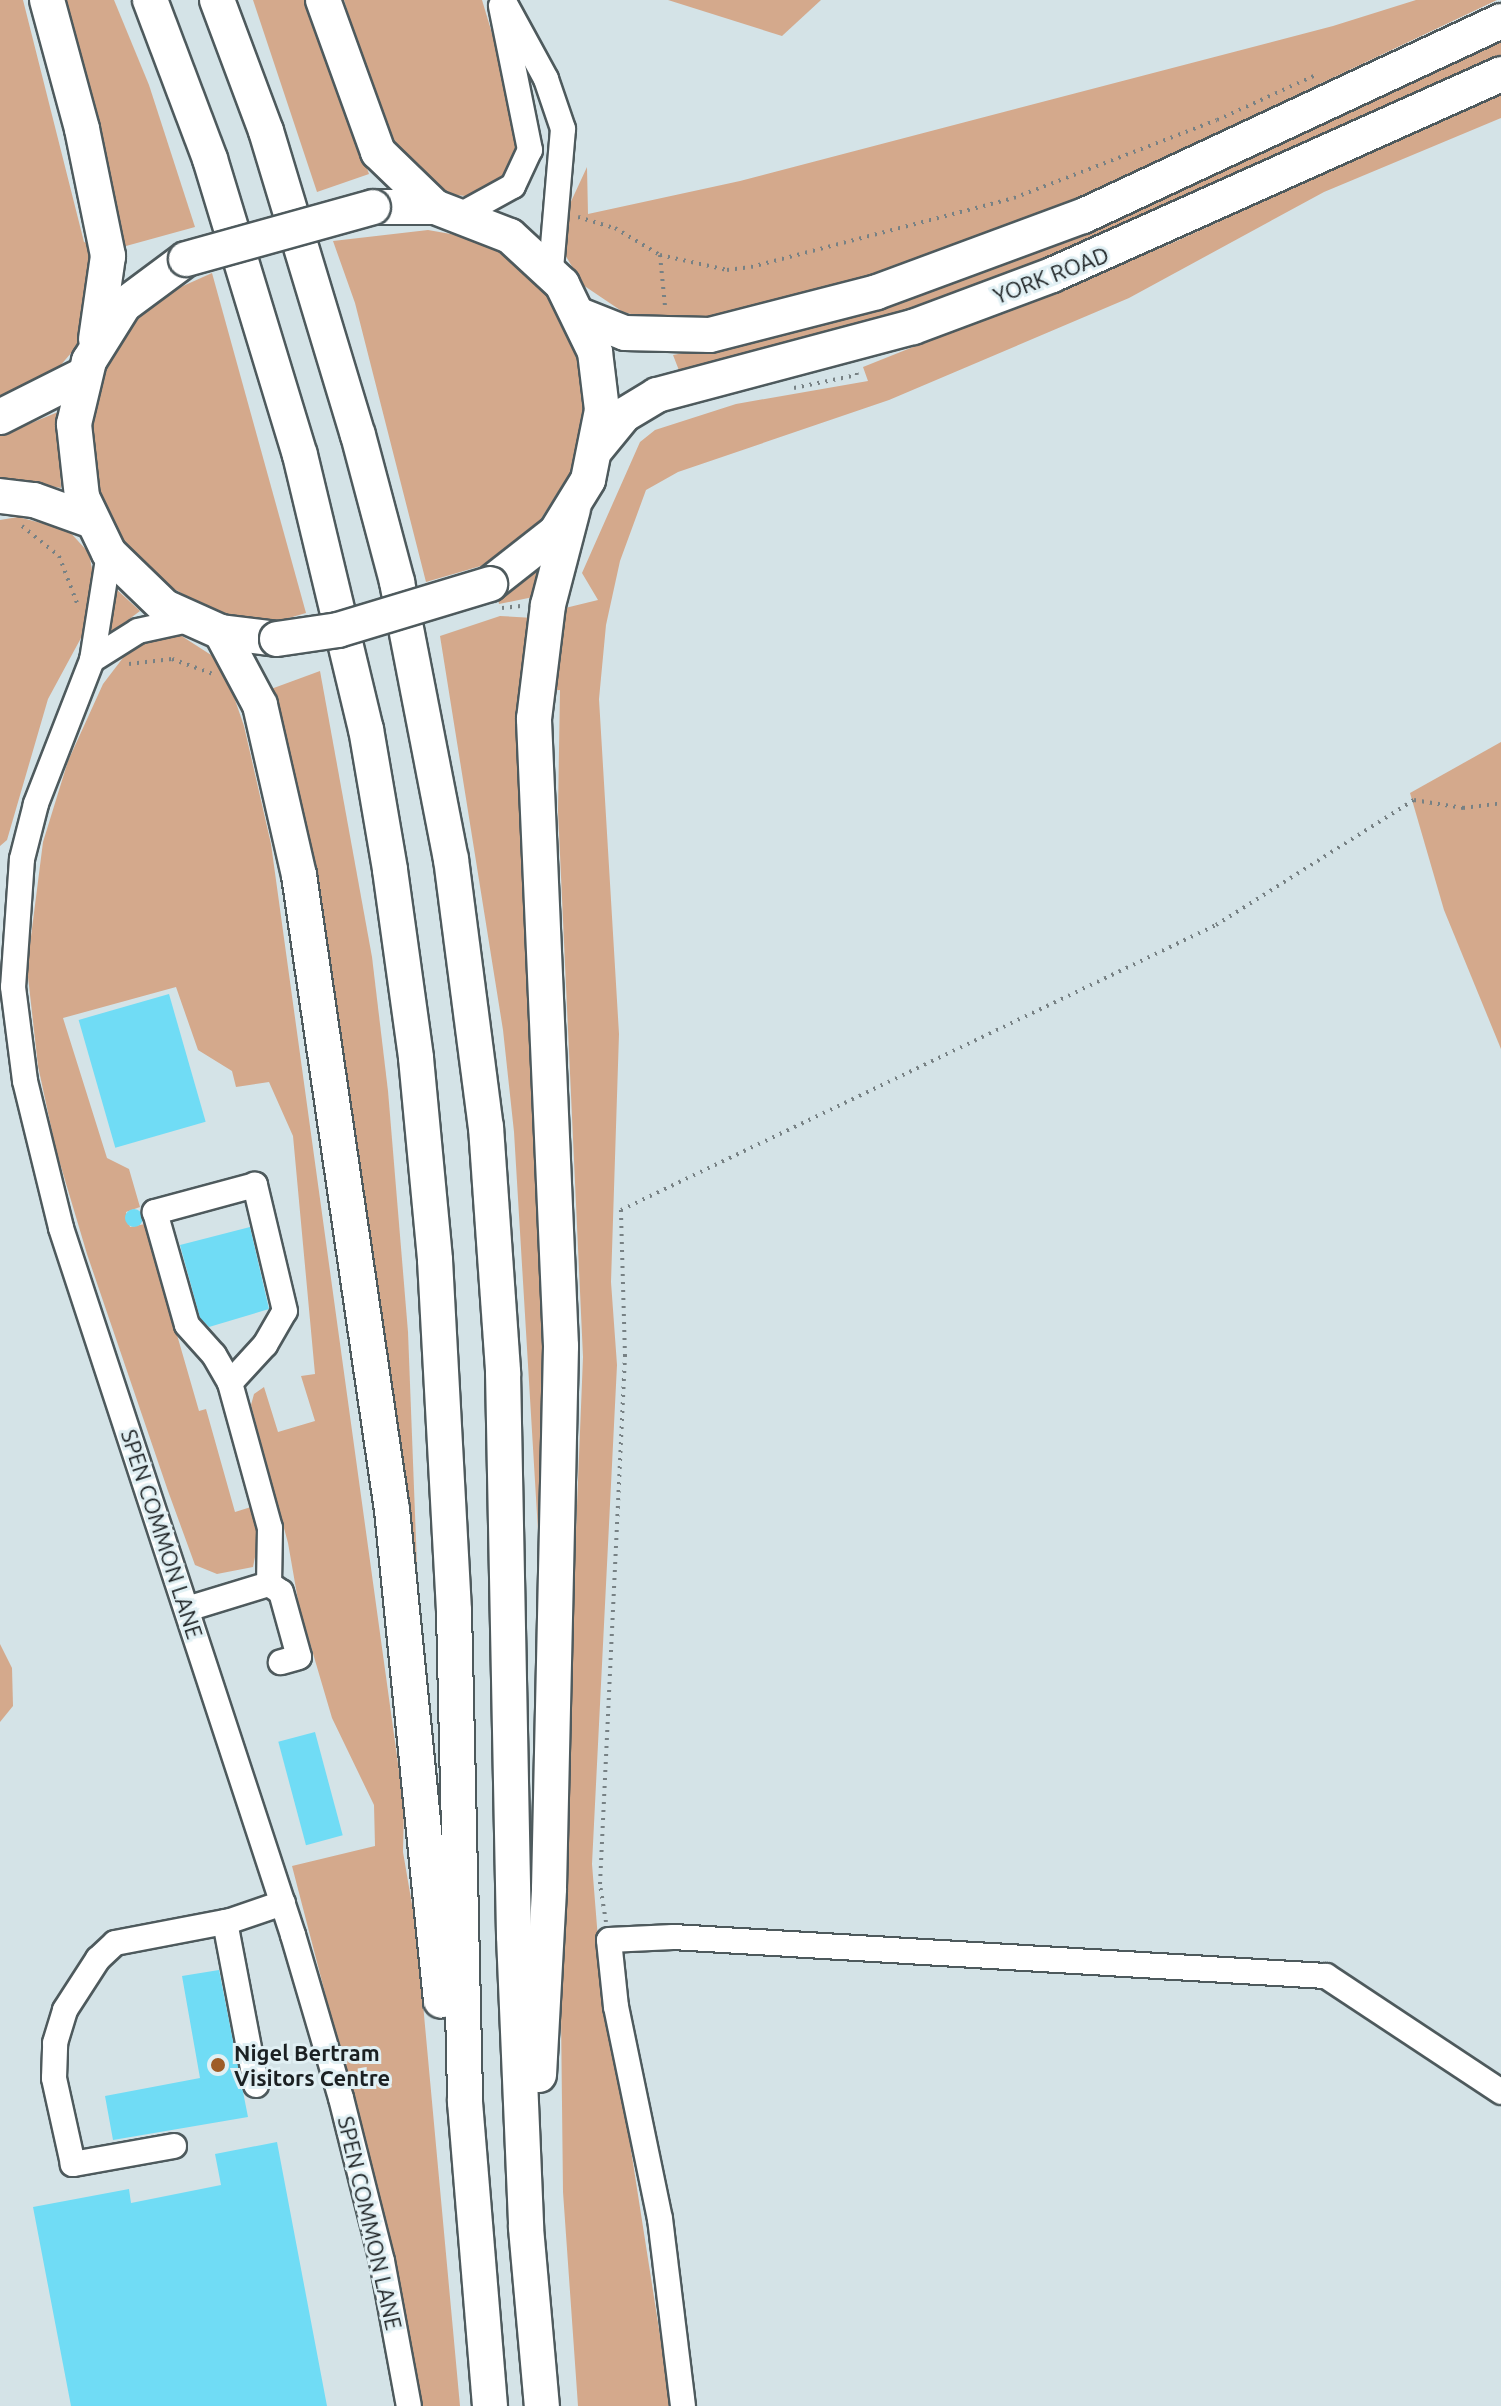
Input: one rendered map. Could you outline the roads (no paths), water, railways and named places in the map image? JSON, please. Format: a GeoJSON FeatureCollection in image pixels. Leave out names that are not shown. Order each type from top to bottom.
{"type":"FeatureCollection","features":[{"type":"Feature","properties":{"kind":"highway"},"geometry":{"type":"LineString","coordinates":[[47,0],[108,256],[73,448],[90,520],[109,553],[144,592],[188,620],[221,632],[277,639],[338,630],[490,596],[537,552],[573,509]]}},
{"type":"Feature","properties":{"kind":"highway"},"geometry":{"type":"LineString","coordinates":[[150,0],[210,159],[300,455],[366,729],[390,870],[416,1058],[435,1260],[454,1611],[465,2102],[490,2406]]}},
{"type":"Feature","properties":{"kind":"highway"},"geometry":{"type":"LineString","coordinates":[[217,0],[266,131],[358,435],[397,582],[451,859],[486,1127],[503,1372],[514,1936],[526,2228],[542,2406]]}},
{"type":"Feature","properties":{"kind":"highway"},"geometry":{"type":"LineString","coordinates":[[323,0],[378,152],[449,211],[510,236],[551,270],[582,316],[600,371],[597,448],[573,509],[548,605],[534,719],[561,1346],[549,1888],[526,2228]]}},
{"type":"Feature","properties":{"kind":"highway","name":"YORK ROAD"},"geometry":{"type":"LineString","coordinates":[[582,316],[625,333],[710,335],[877,292],[1083,216],[1501,21]]}},
{"type":"Feature","properties":{"kind":"highway","name":"YORK ROAD"},"geometry":{"type":"LineString","coordinates":[[597,448],[624,415],[657,395],[913,327],[1052,275],[1501,74]]}},
{"type":"Feature","properties":{"kind":"highway"},"geometry":{"type":"LineString","coordinates":[[0,417],[89,362],[143,287],[186,259],[373,207],[449,211]]}},
{"type":"Feature","properties":{"kind":"highway"},"geometry":{"type":"LineString","coordinates":[[5,510],[34,500],[90,520]]}},
{"type":"Feature","properties":{"kind":"highway"},"geometry":{"type":"LineString","coordinates":[[221,632],[260,705],[299,875],[392,1510],[442,2008],[465,2102]]}},
{"type":"Feature","properties":{"kind":"street"},"geometry":{"type":"LineString","coordinates":[[449,211],[513,186],[530,150],[501,0]]}},
{"type":"Feature","properties":{"kind":"street"},"geometry":{"type":"LineString","coordinates":[[501,0],[546,79],[563,129],[551,270]]}},
{"type":"Feature","properties":{"kind":"street","name":"SPEN COMMON LANE"},"geometry":{"type":"LineString","coordinates":[[109,553],[103,663],[41,790],[11,860],[13,987],[25,1081],[61,1228],[283,1903],[356,2157],[409,2406]]}},
{"type":"Feature","properties":{"kind":"street"},"geometry":{"type":"LineString","coordinates":[[103,663],[138,631],[188,620]]}},
{"type":"Feature","properties":{"kind":"street"},"geometry":{"type":"LineString","coordinates":[[230,1383],[265,1345],[285,1311],[255,1185],[155,1212],[187,1325],[214,1355],[230,1383],[270,1528],[269,1584]]}},
{"type":"Feature","properties":{"kind":"street"},"geometry":{"type":"LineString","coordinates":[[187,1609],[269,1584]]}},
{"type":"Feature","properties":{"kind":"street"},"geometry":{"type":"LineString","coordinates":[[269,1584],[281,1592],[299,1657],[281,1662]]}},
{"type":"Feature","properties":{"kind":"street"},"geometry":{"type":"LineString","coordinates":[[174,2146],[73,2164],[54,2078],[55,2043],[65,2010],[98,1959],[115,1943],[225,1922],[283,1903]]}},
{"type":"Feature","properties":{"kind":"street"},"geometry":{"type":"LineString","coordinates":[[225,1922],[242,2047],[256,2085]]}},
{"type":"Feature","properties":{"kind":"street"},"geometry":{"type":"LineString","coordinates":[[683,2406],[660,2219],[616,2007],[609,1940],[673,1937],[1326,1976],[1501,2092]]}},
{"type":"Feature","properties":{"kind":"place","name":"Nigel Bertram Visitors Centre"},"geometry":{"type":"Point","coordinates":[218,2065]}}]}
